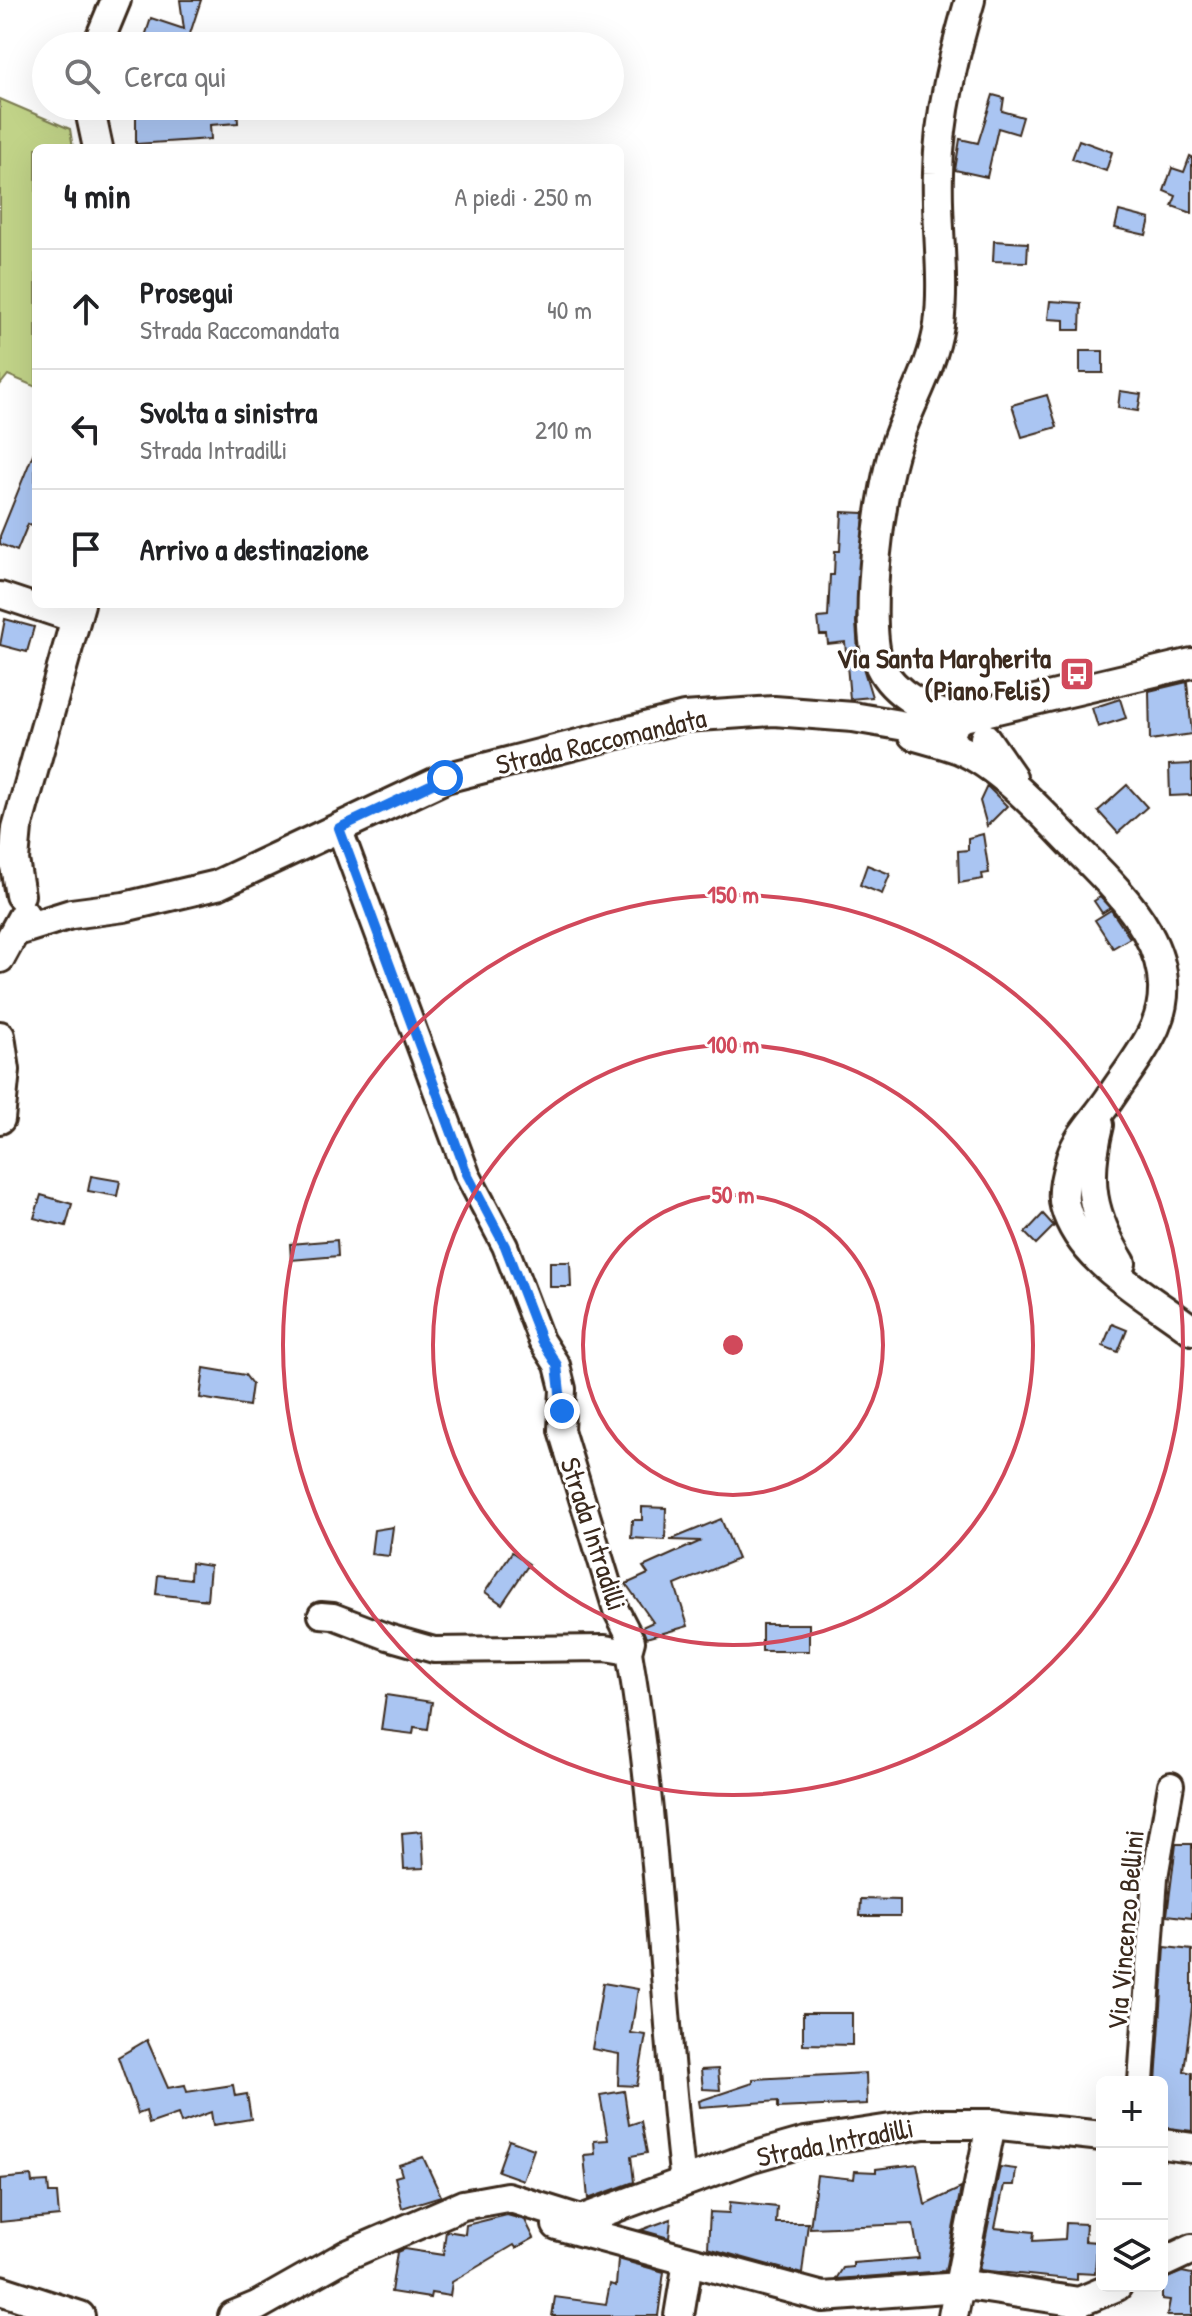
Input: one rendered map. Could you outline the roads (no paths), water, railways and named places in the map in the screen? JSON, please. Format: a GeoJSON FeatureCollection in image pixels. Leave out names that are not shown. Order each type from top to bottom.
{"type":"FeatureCollection","features":[{"type":"Feature","properties":{"kind":"street"},"geometry":{"type":"LineString","coordinates":[[103,32],[116,0]]}},
{"type":"Feature","properties":{"kind":"street"},"geometry":{"type":"LineString","coordinates":[[970,0],[953,67],[939,151],[939,326],[927,368],[885,476],[878,524],[874,624],[880,666],[892,682],[967,733],[1140,917],[1160,964],[1164,989],[1155,1027],[1103,1108],[1078,1139],[1067,1171],[1064,1202],[1076,1234],[1109,1267],[1192,1330]]}},
{"type":"Feature","properties":{"kind":"street"},"geometry":{"type":"LineString","coordinates":[[92,120],[97,144]]}},
{"type":"Feature","properties":{"kind":"street"},"geometry":{"type":"LineString","coordinates":[[0,595],[32,602]]}},
{"type":"Feature","properties":{"kind":"street"},"geometry":{"type":"LineString","coordinates":[[7,940],[24,917],[14,893],[14,845],[27,782],[78,612]]}},
{"type":"Feature","properties":{"kind":"street","name":"Strada Raccomandata"},"geometry":{"type":"LineString","coordinates":[[7,940],[71,914],[217,885],[445,778],[684,717],[774,711],[967,733],[1017,705],[1192,663]]}},
{"type":"Feature","properties":{"kind":"street"},"geometry":{"type":"LineString","coordinates":[[0,835],[27,782]]}},
{"type":"Feature","properties":{"kind":"street","name":"Strada Intradilli"},"geometry":{"type":"LineString","coordinates":[[339,828],[467,1174],[505,1246],[541,1340],[557,1365],[563,1389],[561,1430],[616,1610],[632,1641],[629,1652],[642,1729],[655,1849],[665,2005],[683,2182]]}},
{"type":"Feature","properties":{"kind":"street"},"geometry":{"type":"LineString","coordinates":[[14,893],[38,910],[71,914]]}},
{"type":"Feature","properties":{"kind":"street"},"geometry":{"type":"LineString","coordinates":[[0,1036],[5,1070],[0,1119]]}},
{"type":"Feature","properties":{"kind":"street"},"geometry":{"type":"LineString","coordinates":[[321,1615],[333,1616],[434,1650],[592,1648],[629,1652]]}},
{"type":"Feature","properties":{"kind":"street","name":"Via Vincenzo Bellini"},"geometry":{"type":"LineString","coordinates":[[1141,2076],[1155,1877],[1171,1785]]}},
{"type":"Feature","properties":{"kind":"street","name":"Strada Intradilli"},"geometry":{"type":"LineString","coordinates":[[233,2316],[385,2237],[463,2205],[507,2197],[581,2220],[805,2142],[924,2124],[991,2124],[1096,2135]]}},
{"type":"Feature","properties":{"kind":"street"},"geometry":{"type":"LineString","coordinates":[[953,2316],[991,2124]]}},
{"type":"Feature","properties":{"kind":"street"},"geometry":{"type":"LineString","coordinates":[[1168,2145],[1192,2148]]}},
{"type":"Feature","properties":{"kind":"street"},"geometry":{"type":"LineString","coordinates":[[484,2201],[587,2235],[823,2297],[973,2286],[1079,2302],[1103,2292]]}},
{"type":"Feature","properties":{"kind":"street"},"geometry":{"type":"LineString","coordinates":[[679,2316],[688,2262]]}},
{"type":"Feature","properties":{"kind":"street"},"geometry":{"type":"LineString","coordinates":[[0,2290],[80,2316]]}},
{"type":"Feature","properties":{"kind":"place","name":"Via Santa Margherita (Piano Felis)"},"geometry":{"type":"Point","coordinates":[1077,674]}}]}
